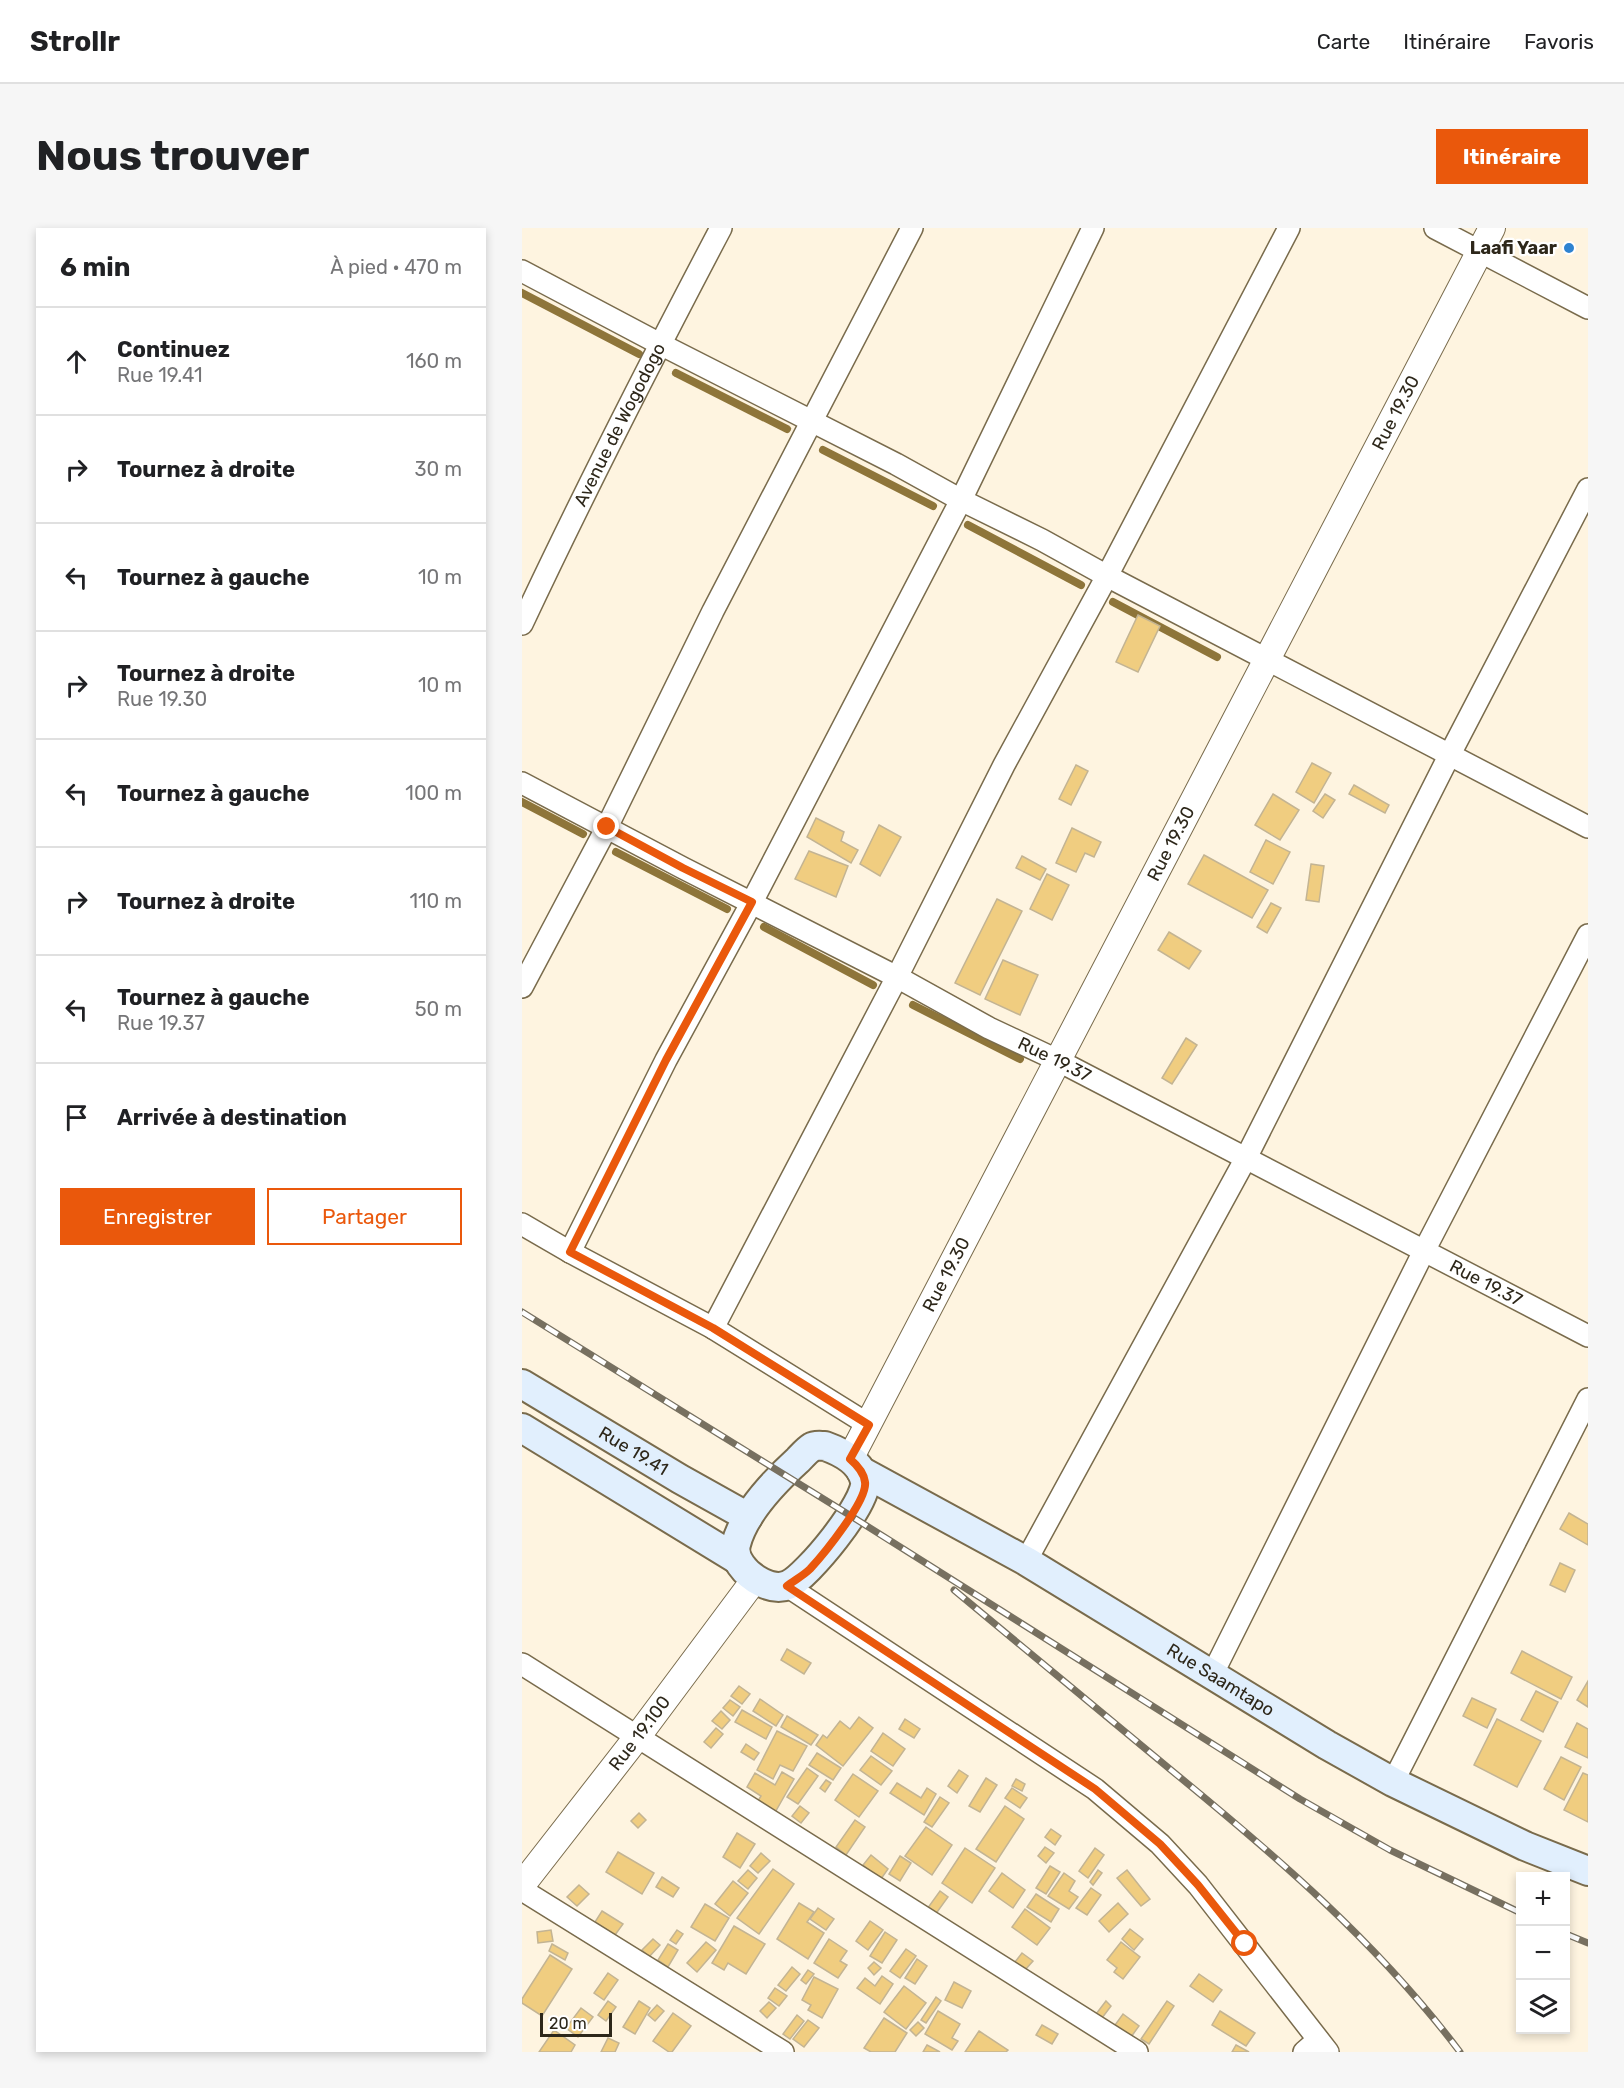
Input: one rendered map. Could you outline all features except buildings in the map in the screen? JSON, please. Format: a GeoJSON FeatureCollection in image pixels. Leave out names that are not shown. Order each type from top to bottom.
{"type":"FeatureCollection","features":[{"type":"Feature","properties":{"kind":"main road","name":"Rue 19.41"},"geometry":{"type":"LineString","coordinates":[[522,1384],[748,1517]]}},
{"type":"Feature","properties":{"kind":"main road"},"geometry":{"type":"LineString","coordinates":[[522,1428],[735,1558],[755,1579],[775,1587],[787,1586],[809,1570],[851,1516],[864,1493],[866,1482],[855,1465]]}},
{"type":"Feature","properties":{"kind":"main road","name":"Rue Saamtapo"},"geometry":{"type":"LineString","coordinates":[[735,1558],[736,1545],[748,1517],[783,1474],[812,1447],[825,1446],[840,1451],[855,1465],[1026,1561],[1326,1745],[1394,1782],[1525,1846],[1588,1870]]}},
{"type":"Feature","properties":{"kind":"street","name":"Avenue de Wogodogo"},"geometry":{"type":"LineString","coordinates":[[522,624],[660,344],[721,228]]}},
{"type":"Feature","properties":{"kind":"street"},"geometry":{"type":"LineString","coordinates":[[522,987],[607,827],[810,421],[912,228]]}},
{"type":"Feature","properties":{"kind":"street"},"geometry":{"type":"LineString","coordinates":[[570,1252],[666,1060],[752,902],[961,500],[1093,228]]}},
{"type":"Feature","properties":{"kind":"street"},"geometry":{"type":"LineString","coordinates":[[713,1328],[897,977],[1004,765],[1107,576],[1289,228]]}},
{"type":"Feature","properties":{"kind":"street"},"geometry":{"type":"LineString","coordinates":[[1435,228],[1588,308]]}},
{"type":"Feature","properties":{"kind":"street","name":"Rue 19.30"},"geometry":{"type":"LineString","coordinates":[[855,1465],[869,1425],[1492,228]]}},
{"type":"Feature","properties":{"kind":"street"},"geometry":{"type":"LineString","coordinates":[[522,270],[660,344],[1042,540],[1449,756],[1588,826]]}},
{"type":"Feature","properties":{"kind":"street"},"geometry":{"type":"LineString","coordinates":[[1026,1561],[1246,1158],[1449,756],[1588,489]]}},
{"type":"Feature","properties":{"kind":"street","name":"Rue 19.37"},"geometry":{"type":"LineString","coordinates":[[522,783],[897,977],[989,1028],[1057,1060],[1588,1336]]}},
{"type":"Feature","properties":{"kind":"street"},"geometry":{"type":"LineString","coordinates":[[1212,1675],[1424,1251],[1588,935]]}},
{"type":"Feature","properties":{"kind":"street"},"geometry":{"type":"LineString","coordinates":[[522,1224],[713,1328],[869,1425]]}},
{"type":"Feature","properties":{"kind":"street"},"geometry":{"type":"LineString","coordinates":[[1394,1782],[1588,1399]]}},
{"type":"Feature","properties":{"kind":"street","name":"Rue 19.100"},"geometry":{"type":"LineString","coordinates":[[522,1888],[755,1579]]}},
{"type":"Feature","properties":{"kind":"street"},"geometry":{"type":"LineString","coordinates":[[787,1586],[1103,1796],[1160,1844],[1198,1885],[1317,2048]]}},
{"type":"Feature","properties":{"kind":"street"},"geometry":{"type":"LineString","coordinates":[[522,1664],[1137,2052]]}},
{"type":"Feature","properties":{"kind":"street"},"geometry":{"type":"LineString","coordinates":[[522,1888],[783,2052]]}},
{"type":"Feature","properties":{"kind":"waterway"},"geometry":{"type":"LineString","coordinates":[[522,293],[639,354]]}},
{"type":"Feature","properties":{"kind":"waterway"},"geometry":{"type":"LineString","coordinates":[[676,373],[787,429]]}},
{"type":"Feature","properties":{"kind":"waterway"},"geometry":{"type":"LineString","coordinates":[[823,450],[933,506]]}},
{"type":"Feature","properties":{"kind":"waterway"},"geometry":{"type":"LineString","coordinates":[[968,525],[1081,585]]}},
{"type":"Feature","properties":{"kind":"waterway"},"geometry":{"type":"LineString","coordinates":[[1113,602],[1217,657]]}},
{"type":"Feature","properties":{"kind":"waterway"},"geometry":{"type":"LineString","coordinates":[[522,802],[583,834]]}},
{"type":"Feature","properties":{"kind":"waterway"},"geometry":{"type":"LineString","coordinates":[[616,852],[727,909]]}},
{"type":"Feature","properties":{"kind":"waterway"},"geometry":{"type":"LineString","coordinates":[[764,927],[873,985]]}},
{"type":"Feature","properties":{"kind":"waterway"},"geometry":{"type":"LineString","coordinates":[[913,1005],[1020,1059]]}},
{"type":"Feature","properties":{"kind":"railway"},"geometry":{"type":"LineString","coordinates":[[522,1312],[1300,1799],[1390,1850],[1516,1911]]}},
{"type":"Feature","properties":{"kind":"railway"},"geometry":{"type":"LineString","coordinates":[[954,1590],[1287,1868],[1395,1974],[1460,2052]]}},
{"type":"Feature","properties":{"kind":"railway"},"geometry":{"type":"LineString","coordinates":[[1570,1936],[1588,1943]]}},
{"type":"Feature","properties":{"kind":"place","name":"Laafi Yaar"},"geometry":{"type":"Point","coordinates":[1569,248]}},
{"type":"Feature","properties":{"kind":"route"},"geometry":{"type":"LineString","coordinates":[[607,827],[752,902],[666,1060],[570,1252],[713,1328],[869,1425],[850,1459],[857,1465],[866,1482],[864,1493],[851,1516],[809,1570],[787,1586],[1095,1789],[1160,1844],[1198,1885],[1245,1944]]}}]}
